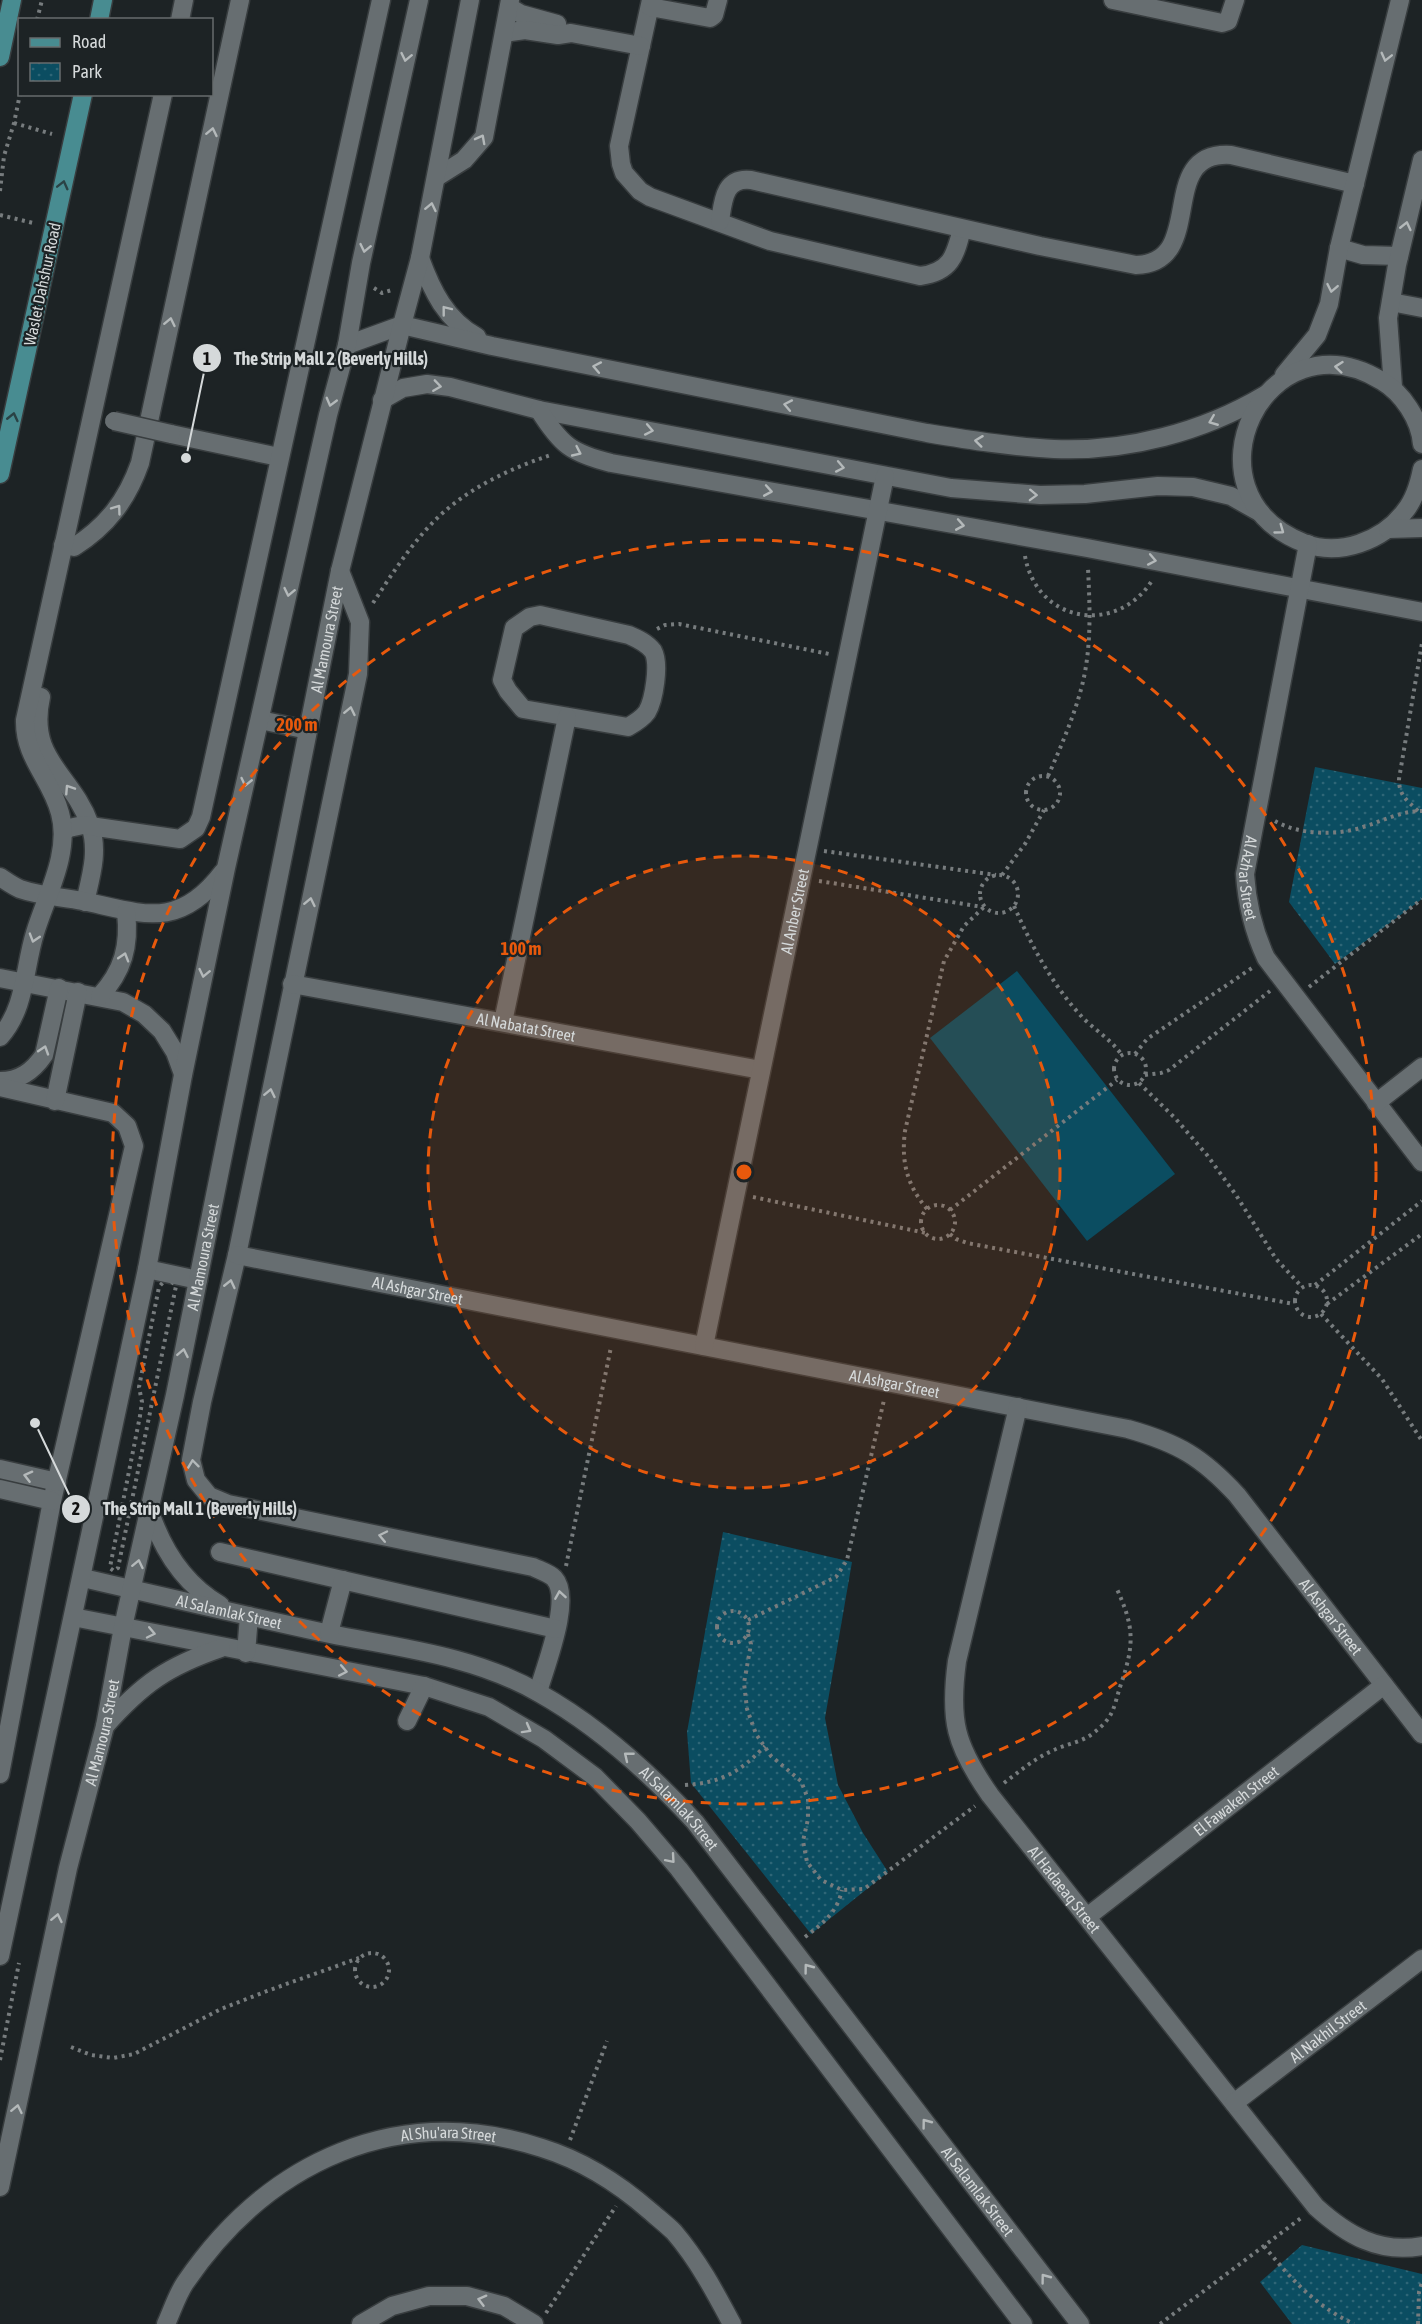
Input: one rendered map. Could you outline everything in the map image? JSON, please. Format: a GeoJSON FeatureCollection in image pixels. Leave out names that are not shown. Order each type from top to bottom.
{"type":"FeatureCollection","features":[{"type":"Feature","properties":{"kind":"main road"},"geometry":{"type":"LineString","coordinates":[[0,57],[12,0]]}},
{"type":"Feature","properties":{"kind":"main road"},"geometry":{"type":"LineString","coordinates":[[99,18],[103,0]]}},
{"type":"Feature","properties":{"kind":"main road","name":"Waslet Dahshur Road"},"geometry":{"type":"LineString","coordinates":[[0,474],[83,96]]}},
{"type":"Feature","properties":{"kind":"street"},"geometry":{"type":"LineString","coordinates":[[180,18],[184,0]]}},
{"type":"Feature","properties":{"kind":"street"},"geometry":{"type":"LineString","coordinates":[[190,18],[195,0]]}},
{"type":"Feature","properties":{"kind":"street"},"geometry":{"type":"LineString","coordinates":[[85,902],[94,862],[94,844],[90,826],[83,810],[45,752],[38,728],[40,702],[69,546],[103,525],[116,512],[134,480],[140,463],[240,0]]}},
{"type":"Feature","properties":{"kind":"street"},"geometry":{"type":"LineString","coordinates":[[63,832],[75,826],[90,826],[180,839],[196,828],[201,817],[381,0]]}},
{"type":"Feature","properties":{"kind":"street"},"geometry":{"type":"LineString","coordinates":[[0,1956],[83,1578],[226,868],[328,415],[347,345],[361,263],[419,0]]}},
{"type":"Feature","properties":{"kind":"street","name":"Al Mamoura Street"},"geometry":{"type":"LineString","coordinates":[[0,2187],[68,1868],[105,1726],[123,1627],[175,1395],[340,571],[420,258],[470,0]]}},
{"type":"Feature","properties":{"kind":"street"},"geometry":{"type":"LineString","coordinates":[[718,0],[714,15],[710,18],[650,3],[619,146],[624,173],[640,191],[650,197],[770,241],[920,276],[932,274],[951,262],[962,229]]}},
{"type":"Feature","properties":{"kind":"street"},"geometry":{"type":"LineString","coordinates":[[1113,0],[1222,23],[1228,21],[1235,0]]}},
{"type":"Feature","properties":{"kind":"street"},"geometry":{"type":"LineString","coordinates":[[347,345],[402,325],[492,346],[974,441],[1055,449],[1130,443],[1190,430],[1237,411],[1265,395],[1280,381],[1317,335],[1329,304],[1340,248],[1400,0]]}},
{"type":"Feature","properties":{"kind":"street"},"geometry":{"type":"LineString","coordinates":[[437,177],[464,160],[484,137],[510,3]]}},
{"type":"Feature","properties":{"kind":"street"},"geometry":{"type":"LineString","coordinates":[[510,3],[521,14],[560,26],[571,33]]}},
{"type":"Feature","properties":{"kind":"street"},"geometry":{"type":"LineString","coordinates":[[504,33],[525,30],[558,35],[571,33],[641,46]]}},
{"type":"Feature","properties":{"kind":"street"},"geometry":{"type":"LineString","coordinates":[[102,419],[164,96]]}},
{"type":"Feature","properties":{"kind":"street"},"geometry":{"type":"LineString","coordinates":[[0,1037],[13,1016],[26,982],[30,951],[59,863],[63,832],[61,815],[55,799],[30,753],[25,730],[27,709],[102,419],[174,96]]}},
{"type":"Feature","properties":{"kind":"street"},"geometry":{"type":"LineString","coordinates":[[720,221],[726,189],[743,179],[962,229],[1125,263],[1149,265],[1161,259],[1170,250],[1175,238],[1188,181],[1194,168],[1204,158],[1217,154],[1231,155],[1355,184]]}},
{"type":"Feature","properties":{"kind":"street"},"geometry":{"type":"LineString","coordinates":[[1393,387],[1388,318],[1390,302],[1422,160]]}},
{"type":"Feature","properties":{"kind":"street"},"geometry":{"type":"LineString","coordinates":[[1340,248],[1369,256],[1399,256]]}},
{"type":"Feature","properties":{"kind":"street"},"geometry":{"type":"LineString","coordinates":[[420,258],[429,283],[442,306],[461,328],[492,346]]}},
{"type":"Feature","properties":{"kind":"street"},"geometry":{"type":"LineString","coordinates":[[1390,302],[1422,308]]}},
{"type":"Feature","properties":{"kind":"street"},"geometry":{"type":"LineString","coordinates":[[1280,381],[1307,368],[1337,365],[1367,372],[1393,387],[1418,419],[1422,444]]}},
{"type":"Feature","properties":{"kind":"street"},"geometry":{"type":"LineString","coordinates":[[382,400],[403,388],[427,384],[450,387],[539,410],[951,488],[1040,495],[1085,494],[1158,486],[1193,487],[1231,496],[1261,513],[1290,537],[1308,544],[1329,548],[1350,546],[1388,529],[1406,510],[1418,488],[1422,469]]}},
{"type":"Feature","properties":{"kind":"street"},"geometry":{"type":"LineString","coordinates":[[1261,513],[1246,485],[1241,453],[1247,422],[1265,395]]}},
{"type":"Feature","properties":{"kind":"street"},"geometry":{"type":"LineString","coordinates":[[539,410],[551,429],[569,449],[611,463],[1087,548],[1422,612]]}},
{"type":"Feature","properties":{"kind":"street"},"geometry":{"type":"LineString","coordinates":[[102,419],[279,457]]}},
{"type":"Feature","properties":{"kind":"street","name":"Al Anber Street"},"geometry":{"type":"LineString","coordinates":[[704,1346],[885,476]]}},
{"type":"Feature","properties":{"kind":"street"},"geometry":{"type":"LineString","coordinates":[[1388,529],[1422,528]]}},
{"type":"Feature","properties":{"kind":"street","name":"Al Azhar Street"},"geometry":{"type":"LineString","coordinates":[[1308,544],[1245,874],[1247,904],[1254,933],[1266,958],[1422,1162]]}},
{"type":"Feature","properties":{"kind":"street"},"geometry":{"type":"LineString","coordinates":[[340,571],[360,622],[358,674],[237,1255],[201,1402],[191,1460],[196,1480],[209,1496],[228,1504],[533,1567],[553,1578],[561,1590],[561,1610],[538,1692]]}},
{"type":"Feature","properties":{"kind":"street"},"geometry":{"type":"LineString","coordinates":[[540,615],[629,635],[642,641],[652,650],[658,663],[651,705],[645,714],[628,727],[567,717],[523,709],[508,691],[502,680],[514,628],[530,617],[540,615]]}},
{"type":"Feature","properties":{"kind":"street"},"geometry":{"type":"LineString","coordinates":[[503,1022],[567,717]]}},
{"type":"Feature","properties":{"kind":"street"},"geometry":{"type":"LineString","coordinates":[[260,720],[308,730]]}},
{"type":"Feature","properties":{"kind":"street"},"geometry":{"type":"LineString","coordinates":[[0,877],[19,889],[126,912],[155,915],[184,908],[208,891],[226,868]]}},
{"type":"Feature","properties":{"kind":"street"},"geometry":{"type":"LineString","coordinates":[[100,996],[112,983],[122,966],[127,949],[126,912]]}},
{"type":"Feature","properties":{"kind":"street"},"geometry":{"type":"LineString","coordinates":[[0,978],[123,1002],[144,1014],[162,1031],[175,1052],[183,1075]]}},
{"type":"Feature","properties":{"kind":"street","name":"Al Nabatat Street"},"geometry":{"type":"LineString","coordinates":[[292,984],[761,1070]]}},
{"type":"Feature","properties":{"kind":"street"},"geometry":{"type":"LineString","coordinates":[[1,1089],[22,1077],[38,1064],[44,1055],[58,988]]}},
{"type":"Feature","properties":{"kind":"street"},"geometry":{"type":"LineString","coordinates":[[55,1101],[78,992]]}},
{"type":"Feature","properties":{"kind":"street"},"geometry":{"type":"LineString","coordinates":[[1376,1103],[1422,1068]]}},
{"type":"Feature","properties":{"kind":"street"},"geometry":{"type":"LineString","coordinates":[[0,1774],[52,1501],[135,1146],[127,1126],[113,1113],[1,1089]]}},
{"type":"Feature","properties":{"kind":"street","name":"Al Ashgar Street"},"geometry":{"type":"LineString","coordinates":[[237,1255],[1018,1407],[1128,1429],[1160,1438],[1189,1452],[1215,1471],[1238,1495],[1422,1734]]}},
{"type":"Feature","properties":{"kind":"street"},"geometry":{"type":"LineString","coordinates":[[147,1269],[198,1280]]}},
{"type":"Feature","properties":{"kind":"street"},"geometry":{"type":"LineString","coordinates":[[175,1395],[201,1402]]}},
{"type":"Feature","properties":{"kind":"street","name":"Al Hadaeaq Street"},"geometry":{"type":"LineString","coordinates":[[1018,1407],[957,1661],[952,1696],[957,1732],[969,1765],[1316,2207],[1339,2228],[1362,2240],[1387,2246],[1422,2246]]}},
{"type":"Feature","properties":{"kind":"street"},"geometry":{"type":"LineString","coordinates":[[0,1468],[57,1482]]}},
{"type":"Feature","properties":{"kind":"street"},"geometry":{"type":"LineString","coordinates":[[0,1489],[52,1501]]}},
{"type":"Feature","properties":{"kind":"street"},"geometry":{"type":"LineString","coordinates":[[150,1509],[158,1535],[171,1559],[188,1580],[208,1598],[240,1614],[246,1653]]}},
{"type":"Feature","properties":{"kind":"street"},"geometry":{"type":"LineString","coordinates":[[220,1552],[556,1629]]}},
{"type":"Feature","properties":{"kind":"street","name":"Al Salamlak Street"},"geometry":{"type":"LineString","coordinates":[[83,1578],[458,1660],[490,1670],[538,1692],[595,1729],[657,1780],[695,1822],[1080,2324]]}},
{"type":"Feature","properties":{"kind":"street"},"geometry":{"type":"LineString","coordinates":[[328,1633],[344,1580]]}},
{"type":"Feature","properties":{"kind":"street"},"geometry":{"type":"LineString","coordinates":[[73,1617],[246,1653],[424,1686],[489,1707],[544,1739],[595,1777],[638,1821],[679,1869],[1023,2324]]}},
{"type":"Feature","properties":{"kind":"street"},"geometry":{"type":"LineString","coordinates":[[105,1726],[129,1699],[156,1677],[187,1659],[221,1648]]}},
{"type":"Feature","properties":{"kind":"street","name":"El Fawakeh Street"},"geometry":{"type":"LineString","coordinates":[[1087,1917],[1384,1685]]}},
{"type":"Feature","properties":{"kind":"street"},"geometry":{"type":"LineString","coordinates":[[407,1721],[424,1686]]}},
{"type":"Feature","properties":{"kind":"street","name":"Al Nakhil Street"},"geometry":{"type":"LineString","coordinates":[[1234,2103],[1422,1959]]}},
{"type":"Feature","properties":{"kind":"street","name":"Al Shu'ara Street"},"geometry":{"type":"LineString","coordinates":[[166,2324],[184,2284],[219,2240],[261,2198],[312,2164],[368,2142],[417,2133],[467,2132],[516,2139],[564,2155],[596,2170],[626,2190],[674,2232],[705,2275],[732,2324]]}},
{"type":"Feature","properties":{"kind":"street"},"geometry":{"type":"LineString","coordinates":[[362,2324],[392,2306],[429,2296],[467,2296],[539,2319]]}},
{"type":"Feature","properties":{"kind":"path"},"geometry":{"type":"LineString","coordinates":[[38,18],[42,0]]}},
{"type":"Feature","properties":{"kind":"path"},"geometry":{"type":"LineString","coordinates":[[0,191],[4,156],[20,96]]}},
{"type":"Feature","properties":{"kind":"path"},"geometry":{"type":"LineString","coordinates":[[14,123],[52,134]]}},
{"type":"Feature","properties":{"kind":"path"},"geometry":{"type":"LineString","coordinates":[[0,215],[33,223]]}},
{"type":"Feature","properties":{"kind":"path"},"geometry":{"type":"LineString","coordinates":[[372,286],[382,293],[387,292],[392,290],[395,278]]}},
{"type":"Feature","properties":{"kind":"path"},"geometry":{"type":"LineString","coordinates":[[360,622],[414,545],[445,511],[483,484],[525,463],[569,449]]}},
{"type":"Feature","properties":{"kind":"path"},"geometry":{"type":"LineString","coordinates":[[1025,537],[1024,551],[1027,565],[1040,591],[1062,609],[1075,614],[1105,615],[1134,602],[1146,591],[1159,562]]}},
{"type":"Feature","properties":{"kind":"path"},"geometry":{"type":"LineString","coordinates":[[1048,776],[1081,692],[1086,667],[1090,616],[1087,548]]}},
{"type":"Feature","properties":{"kind":"path"},"geometry":{"type":"LineString","coordinates":[[642,641],[652,631],[665,625],[679,624],[848,657]]}},
{"type":"Feature","properties":{"kind":"path"},"geometry":{"type":"LineString","coordinates":[[1420,811],[1405,800],[1400,792],[1399,778],[1422,643]]}},
{"type":"Feature","properties":{"kind":"path"},"geometry":{"type":"LineString","coordinates":[[1002,875],[1025,844],[1044,810],[1056,805],[1060,798],[1059,785],[1048,776],[1036,776],[1026,790],[1028,802],[1044,810]]}},
{"type":"Feature","properties":{"kind":"path"},"geometry":{"type":"LineString","coordinates":[[1257,812],[1281,825],[1307,831],[1334,832],[1350,831],[1399,813],[1420,811]]}},
{"type":"Feature","properties":{"kind":"path"},"geometry":{"type":"LineString","coordinates":[[801,878],[984,907],[999,914],[1007,912],[1018,901],[1017,887],[1008,877],[1002,875],[808,848]]}},
{"type":"Feature","properties":{"kind":"path"},"geometry":{"type":"LineString","coordinates":[[984,907],[980,891],[988,878],[996,875]]}},
{"type":"Feature","properties":{"kind":"path"},"geometry":{"type":"LineString","coordinates":[[1295,998],[1422,899]]}},
{"type":"Feature","properties":{"kind":"path"},"geometry":{"type":"LineString","coordinates":[[1014,906],[1038,956],[1053,979],[1086,1020],[1106,1035],[1122,1055]]}},
{"type":"Feature","properties":{"kind":"path"},"geometry":{"type":"LineString","coordinates":[[927,1209],[916,1196],[904,1165],[903,1148],[906,1131],[944,961],[964,926],[984,907]]}},
{"type":"Feature","properties":{"kind":"path"},"geometry":{"type":"LineString","coordinates":[[1135,1054],[1147,1039],[1266,958]]}},
{"type":"Feature","properties":{"kind":"path"},"geometry":{"type":"LineString","coordinates":[[1145,1076],[1145,1062],[1135,1054],[1122,1055],[1115,1061],[1113,1071],[1117,1080],[1128,1086],[1139,1083],[1145,1076],[1169,1070],[1282,981]]}},
{"type":"Feature","properties":{"kind":"path"},"geometry":{"type":"LineString","coordinates":[[950,1210],[1117,1080]]}},
{"type":"Feature","properties":{"kind":"path"},"geometry":{"type":"LineString","coordinates":[[1139,1083],[1207,1155],[1236,1195],[1276,1259],[1302,1287]]}},
{"type":"Feature","properties":{"kind":"path"},"geometry":{"type":"LineString","coordinates":[[736,1193],[926,1233],[940,1239],[950,1234],[955,1222],[950,1210],[939,1205],[927,1209],[922,1221],[926,1233]]}},
{"type":"Feature","properties":{"kind":"path"},"geometry":{"type":"LineString","coordinates":[[1422,1201],[1314,1285],[1302,1287],[1296,1294],[1294,1304],[1297,1310],[1308,1318],[1321,1314],[1327,1304],[1422,1234]]}},
{"type":"Feature","properties":{"kind":"path"},"geometry":{"type":"LineString","coordinates":[[950,1234],[968,1244],[1294,1304]]}},
{"type":"Feature","properties":{"kind":"path"},"geometry":{"type":"LineString","coordinates":[[170,1280],[176,1286],[137,1480],[118,1568],[114,1570],[110,1568],[140,1416],[142,1402],[139,1387],[159,1287],[161,1282],[170,1280]]}},
{"type":"Feature","properties":{"kind":"path"},"geometry":{"type":"LineString","coordinates":[[1314,1285],[1322,1289],[1327,1304]]}},
{"type":"Feature","properties":{"kind":"path"},"geometry":{"type":"LineString","coordinates":[[1321,1314],[1382,1379],[1422,1441]]}},
{"type":"Feature","properties":{"kind":"path"},"geometry":{"type":"LineString","coordinates":[[561,1590],[615,1329]]}},
{"type":"Feature","properties":{"kind":"path"},"geometry":{"type":"LineString","coordinates":[[748,1620],[836,1577],[843,1570],[888,1382]]}},
{"type":"Feature","properties":{"kind":"path"},"geometry":{"type":"LineString","coordinates":[[748,1620],[751,1644],[744,1683],[747,1709],[756,1734],[771,1756],[801,1781],[808,1799],[808,1819],[802,1841],[807,1863],[821,1880],[842,1890],[864,1889],[1036,1759],[1089,1736],[1105,1723],[1116,1706],[1129,1662],[1132,1636],[1127,1610],[1116,1587]]}},
{"type":"Feature","properties":{"kind":"path"},"geometry":{"type":"LineString","coordinates":[[748,1620],[737,1611],[730,1611],[723,1614],[717,1627],[723,1640],[730,1643],[737,1643],[748,1634]]}},
{"type":"Feature","properties":{"kind":"path"},"geometry":{"type":"LineString","coordinates":[[657,1780],[680,1785],[705,1784],[748,1764],[765,1746]]}},
{"type":"Feature","properties":{"kind":"path"},"geometry":{"type":"LineString","coordinates":[[792,1947],[833,1913],[842,1890]]}},
{"type":"Feature","properties":{"kind":"path"},"geometry":{"type":"LineString","coordinates":[[71,2047],[91,2055],[113,2058],[134,2054],[222,2009],[368,1954],[377,1954],[385,1960],[389,1969],[387,1978],[380,1986],[371,1988],[362,1985],[355,1977],[354,1967],[359,1958]]}},
{"type":"Feature","properties":{"kind":"path"},"geometry":{"type":"LineString","coordinates":[[564,2155],[607,2041]]}},
{"type":"Feature","properties":{"kind":"path"},"geometry":{"type":"LineString","coordinates":[[539,2319],[626,2190]]}},
{"type":"Feature","properties":{"kind":"path"},"geometry":{"type":"LineString","coordinates":[[1160,2324],[1316,2207]]}},
{"type":"Feature","properties":{"kind":"path"},"geometry":{"type":"LineString","coordinates":[[1264,2246],[1291,2280],[1314,2300],[1354,2324]]}},
{"type":"Feature","properties":{"kind":"path"},"geometry":{"type":"LineString","coordinates":[[1418,2324],[1419,2292],[1422,2282]]}},
{"type":"Feature","properties":{"kind":"green space"},"geometry":{"type":"Polygon","coordinates":[[[1315,767],[1422,788],[1422,899],[1335,964],[1289,902],[1315,767]]]}},
{"type":"Feature","properties":{"kind":"green space"},"geometry":{"type":"Polygon","coordinates":[[[1017,971],[1175,1174],[1087,1241],[930,1038],[1017,971]]]}},
{"type":"Feature","properties":{"kind":"green space"},"geometry":{"type":"Polygon","coordinates":[[[723,1532],[852,1562],[825,1718],[838,1785],[863,1833],[888,1872],[811,1934],[691,1783],[687,1732],[723,1532]]]}},
{"type":"Feature","properties":{"kind":"green space"},"geometry":{"type":"Polygon","coordinates":[[[1302,2245],[1422,2274],[1422,2324],[1292,2324],[1260,2282],[1302,2245]]]}},
{"type":"Feature","properties":{"kind":"place","name":"The Strip Mall 2 (Beverly Hills)"},"geometry":{"type":"Point","coordinates":[186,458]}},
{"type":"Feature","properties":{"kind":"place","name":"The Strip Mall 1 (Beverly Hills)"},"geometry":{"type":"Point","coordinates":[35,1423]}}]}
